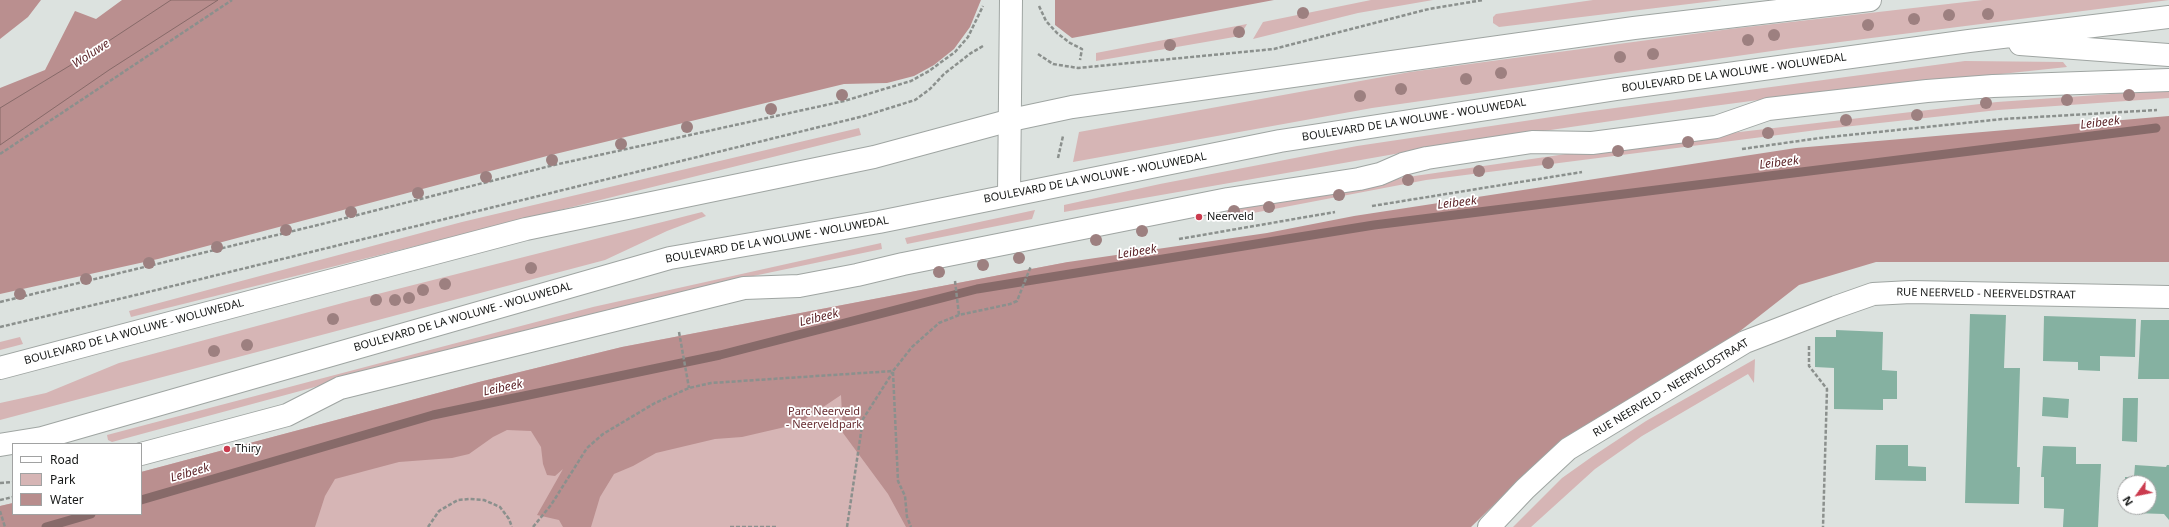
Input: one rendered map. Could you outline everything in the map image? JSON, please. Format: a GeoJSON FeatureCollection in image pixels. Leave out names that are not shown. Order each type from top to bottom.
{"type":"FeatureCollection","features":[{"type":"Feature","properties":{"kind":"main road"},"geometry":{"type":"LineString","coordinates":[[1009,194],[1012,46],[1011,0]]}},
{"type":"Feature","properties":{"kind":"main road","name":"BOULEVARD DE LA WOLUWE - WOLUWEDAL"},"geometry":{"type":"LineString","coordinates":[[0,368],[526,229],[874,157],[1011,120],[1072,107],[1618,30],[1870,0]]}},
{"type":"Feature","properties":{"kind":"main road","name":"BOULEVARD DE LA WOLUWE - WOLUWEDAL"},"geometry":{"type":"LineString","coordinates":[[22,443],[45,441],[670,258],[879,222],[1009,194],[1154,167],[1280,141],[1617,89],[1969,41],[2169,17]]}},
{"type":"Feature","properties":{"kind":"main road"},"geometry":{"type":"LineString","coordinates":[[1969,41],[2169,55]]}},
{"type":"Feature","properties":{"kind":"main road"},"geometry":{"type":"LineString","coordinates":[[142,454],[287,415],[340,388],[744,288],[799,286],[857,275],[910,262],[1213,202],[1359,179],[1380,174],[1403,164],[1427,158],[1532,142],[1553,141],[1592,143],[1716,127],[1768,109],[1926,91],[1993,86],[2169,80]]}},
{"type":"Feature","properties":{"kind":"main road","name":"RUE NEERVELD - NEERVELDSTRAAT"},"geometry":{"type":"LineString","coordinates":[[1489,527],[1524,489],[1568,449],[1745,342],[1873,294],[1911,292],[2169,296]]}},
{"type":"Feature","properties":{"kind":"main road","name":"BOULEVARD DE LA WOLUWE - WOLUWEDAL"},"geometry":{"type":"LineString","coordinates":[[0,445],[12,444]]}},
{"type":"Feature","properties":{"kind":"path"},"geometry":{"type":"LineString","coordinates":[[0,154],[232,0]]}},
{"type":"Feature","properties":{"kind":"path"},"geometry":{"type":"LineString","coordinates":[[0,302],[322,224],[546,167],[844,101],[911,81],[929,72],[955,52],[968,37],[981,13],[984,0]]}},
{"type":"Feature","properties":{"kind":"path"},"geometry":{"type":"LineString","coordinates":[[1038,0],[1046,20],[1070,43],[1082,49],[1080,60]]}},
{"type":"Feature","properties":{"kind":"path"},"geometry":{"type":"LineString","coordinates":[[0,327],[864,116],[915,100],[930,89],[944,74],[971,53],[986,44],[1012,46],[1033,50],[1053,64],[1078,68],[1274,49],[1428,9],[1483,0]]}},
{"type":"Feature","properties":{"kind":"path"},"geometry":{"type":"LineString","coordinates":[[1736,150],[1820,138],[1996,120],[2161,109]]}},
{"type":"Feature","properties":{"kind":"path"},"geometry":{"type":"LineString","coordinates":[[1056,165],[1063,134]]}},
{"type":"Feature","properties":{"kind":"path"},"geometry":{"type":"LineString","coordinates":[[1364,207],[1589,170]]}},
{"type":"Feature","properties":{"kind":"path"},"geometry":{"type":"LineString","coordinates":[[1173,239],[1341,211]]}},
{"type":"Feature","properties":{"kind":"path"},"geometry":{"type":"LineString","coordinates":[[846,527],[863,419],[894,371],[912,346],[939,323],[959,314],[1010,304],[1017,301],[1032,263]]}},
{"type":"Feature","properties":{"kind":"path"},"geometry":{"type":"LineString","coordinates":[[955,283],[959,314]]}},
{"type":"Feature","properties":{"kind":"path"},"geometry":{"type":"LineString","coordinates":[[679,328],[689,388]]}},
{"type":"Feature","properties":{"kind":"path"},"geometry":{"type":"LineString","coordinates":[[1809,339],[1808,366],[1827,389],[1823,527]]}},
{"type":"Feature","properties":{"kind":"path"},"geometry":{"type":"LineString","coordinates":[[534,527],[551,505],[587,448],[603,434],[654,403],[689,388],[711,383],[894,371]]}},
{"type":"Feature","properties":{"kind":"path"},"geometry":{"type":"LineString","coordinates":[[894,371],[898,481],[905,496],[907,517],[911,527]]}},
{"type":"Feature","properties":{"kind":"path"},"geometry":{"type":"LineString","coordinates":[[0,483],[12,482]]}},
{"type":"Feature","properties":{"kind":"path"},"geometry":{"type":"LineString","coordinates":[[0,500],[12,497]]}},
{"type":"Feature","properties":{"kind":"path"},"geometry":{"type":"LineString","coordinates":[[428,527],[439,511],[458,500],[469,499],[484,500],[500,508],[509,519],[512,527]]}},
{"type":"Feature","properties":{"kind":"path"},"geometry":{"type":"LineString","coordinates":[[0,510],[5,527]]}},
{"type":"Feature","properties":{"kind":"path"},"geometry":{"type":"LineString","coordinates":[[730,527],[776,527]]}},
{"type":"Feature","properties":{"kind":"green space"},"geometry":{"type":"Polygon","coordinates":[[[1371,0],[1433,0],[1358,13],[1253,39],[1263,22],[1371,0]]]}},
{"type":"Feature","properties":{"kind":"green space"},"geometry":{"type":"Polygon","coordinates":[[[1593,0],[1722,0],[1499,27],[1493,23],[1493,17],[1496,14],[1593,0]]]}},
{"type":"Feature","properties":{"kind":"green space"},"geometry":{"type":"Polygon","coordinates":[[[1983,0],[2169,0],[1793,48],[1372,108],[1073,162],[1079,132],[1410,72],[1730,29],[1983,0]]]}},
{"type":"Feature","properties":{"kind":"green space"},"geometry":{"type":"Polygon","coordinates":[[[1247,24],[1240,36],[1096,61],[1096,53],[1247,24]]]}},
{"type":"Feature","properties":{"kind":"green space"},"geometry":{"type":"Polygon","coordinates":[[[1965,61],[2063,62],[2067,67],[1766,99],[1706,107],[1429,148],[1064,212],[1064,205],[1160,184],[1357,146],[1585,112],[1965,61]]]}},
{"type":"Feature","properties":{"kind":"green space"},"geometry":{"type":"Polygon","coordinates":[[[2169,90],[2169,98],[1998,110],[1825,129],[1426,180],[1227,218],[1227,211],[1387,180],[1628,145],[1997,102],[2169,90]]]}},
{"type":"Feature","properties":{"kind":"green space"},"geometry":{"type":"Polygon","coordinates":[[[859,128],[861,135],[131,317],[129,311],[462,222],[859,128]]]}},
{"type":"Feature","properties":{"kind":"green space"},"geometry":{"type":"Polygon","coordinates":[[[1035,210],[1032,219],[907,244],[905,238],[1035,210]]]}},
{"type":"Feature","properties":{"kind":"green space"},"geometry":{"type":"Polygon","coordinates":[[[702,212],[706,216],[667,231],[605,260],[0,420],[0,403],[46,393],[119,363],[350,301],[702,212]]]}},
{"type":"Feature","properties":{"kind":"green space"},"geometry":{"type":"Polygon","coordinates":[[[881,243],[882,249],[758,275],[481,342],[112,442],[108,440],[107,435],[593,307],[881,243]]]}},
{"type":"Feature","properties":{"kind":"green space","name":"Parc Neerveld - Neerveldpark"},"geometry":{"type":"Polygon","coordinates":[[[1068,262],[998,527],[0,527],[0,506],[12,503],[12,515],[142,515],[142,472],[479,382],[622,347],[1068,262]]]}},
{"type":"Feature","properties":{"kind":"green space"},"geometry":{"type":"Polygon","coordinates":[[[20,337],[23,344],[0,350],[0,342],[20,337]]]}},
{"type":"Feature","properties":{"kind":"green space"},"geometry":{"type":"Polygon","coordinates":[[[1755,359],[1754,383],[1748,374],[1642,436],[1595,469],[1531,527],[1513,527],[1562,478],[1593,456],[1646,421],[1755,359]]]}},
{"type":"Feature","properties":{"kind":"shaded area"},"geometry":{"type":"Polygon","coordinates":[[[0,0],[41,0],[28,17],[0,39],[0,0]]]}},
{"type":"Feature","properties":{"kind":"shaded area"},"geometry":{"type":"Polygon","coordinates":[[[122,0],[981,0],[970,27],[954,49],[934,65],[914,76],[887,83],[844,84],[547,156],[158,259],[0,294],[0,88],[45,70],[75,11],[96,19],[122,0]]]}},
{"type":"Feature","properties":{"kind":"shaded area"},"geometry":{"type":"Polygon","coordinates":[[[1055,0],[1274,0],[1072,38],[1055,25],[1055,0]]]}},
{"type":"Feature","properties":{"kind":"shaded area"},"geometry":{"type":"Polygon","coordinates":[[[2169,116],[2169,262],[1876,262],[1799,285],[1735,335],[1547,453],[1471,527],[906,527],[888,494],[843,433],[841,395],[798,424],[742,437],[715,439],[656,453],[633,466],[614,474],[600,497],[591,527],[563,527],[559,520],[537,515],[563,469],[555,476],[547,475],[543,464],[541,447],[531,431],[507,430],[493,437],[469,454],[452,458],[399,462],[335,479],[325,496],[315,527],[0,527],[0,506],[12,503],[12,515],[142,515],[142,472],[479,382],[622,347],[1068,262],[1267,233],[1354,216],[1796,148],[2169,116]]]}},
{"type":"Feature","properties":{"kind":"water","name":"Woluwe"},"geometry":{"type":"Polygon","coordinates":[[[171,0],[218,0],[109,70],[0,145],[0,108],[89,54],[171,0]]]}},
{"type":"Feature","properties":{"kind":"building"},"geometry":{"type":"Polygon","coordinates":[[[1970,314],[2006,315],[2004,368],[2020,368],[2017,467],[2020,467],[2019,504],[1965,503],[1970,314]]]}},
{"type":"Feature","properties":{"kind":"building"},"geometry":{"type":"Polygon","coordinates":[[[2044,316],[2136,319],[2135,357],[2100,356],[2100,371],[2078,370],[2078,362],[2043,361],[2044,316]]]}},
{"type":"Feature","properties":{"kind":"building"},"geometry":{"type":"Polygon","coordinates":[[[2141,320],[2169,320],[2169,379],[2138,379],[2141,320]]]}},
{"type":"Feature","properties":{"kind":"building"},"geometry":{"type":"Polygon","coordinates":[[[1836,330],[1883,332],[1882,370],[1897,371],[1897,399],[1883,399],[1883,410],[1834,409],[1834,368],[1815,367],[1815,337],[1836,337],[1836,330]]]}},
{"type":"Feature","properties":{"kind":"building"},"geometry":{"type":"Polygon","coordinates":[[[2043,397],[2069,399],[2068,418],[2042,416],[2043,397]]]}},
{"type":"Feature","properties":{"kind":"building"},"geometry":{"type":"Polygon","coordinates":[[[2123,398],[2138,398],[2137,442],[2122,441],[2123,398]]]}},
{"type":"Feature","properties":{"kind":"building"},"geometry":{"type":"Polygon","coordinates":[[[1876,445],[1908,445],[1908,466],[1926,467],[1926,481],[1875,480],[1876,445]]]}},
{"type":"Feature","properties":{"kind":"building"},"geometry":{"type":"Polygon","coordinates":[[[2043,446],[2076,447],[2076,464],[2101,464],[2098,527],[2063,527],[2064,509],[2044,508],[2044,477],[2041,477],[2043,446]]]}},
{"type":"Feature","properties":{"kind":"building"},"geometry":{"type":"Polygon","coordinates":[[[2135,465],[2166,467],[2169,465],[2169,520],[2164,514],[2157,514],[2157,475],[2134,475],[2135,465]]]}},
{"type":"Feature","properties":{"kind":"waterway","name":"Leibeek"},"geometry":{"type":"LineString","coordinates":[[142,500],[433,415],[720,355],[977,289],[1374,225],[2156,128]]}},
{"type":"Feature","properties":{"kind":"waterway","name":"Leibeek"},"geometry":{"type":"LineString","coordinates":[[46,527],[88,515]]}},
{"type":"Feature","properties":{"kind":"place","name":"Neerveld"},"geometry":{"type":"Point","coordinates":[1199,217]}},
{"type":"Feature","properties":{"kind":"place","name":"Thiry"},"geometry":{"type":"Point","coordinates":[227,449]}}]}
